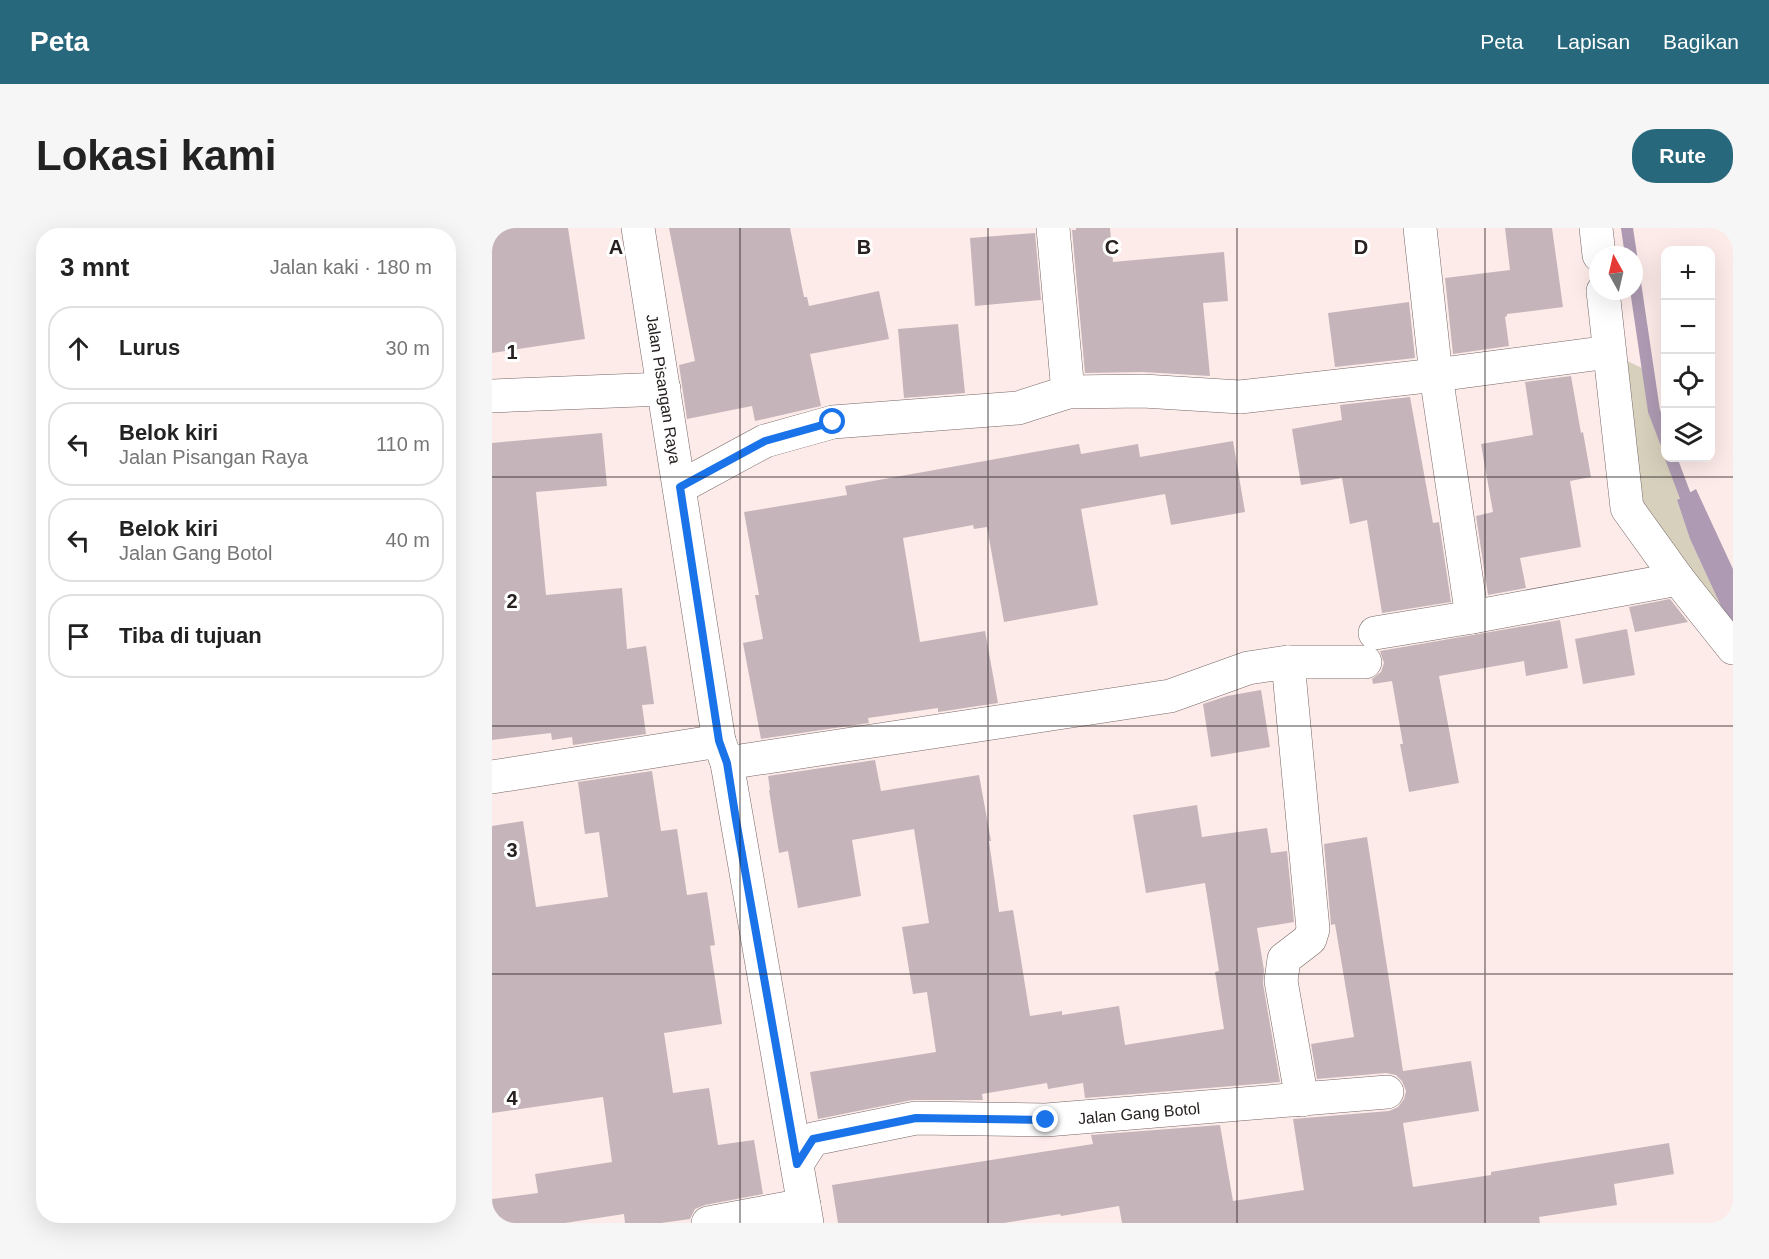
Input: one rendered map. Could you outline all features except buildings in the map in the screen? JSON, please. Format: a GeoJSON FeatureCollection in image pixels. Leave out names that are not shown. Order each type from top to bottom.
{"type":"FeatureCollection","features":[{"type":"Feature","properties":{"kind":"street","name":"Jalan Pisangan Raya"},"geometry":{"type":"LineString","coordinates":[[638,228],[723,752],[805,1214]]}},
{"type":"Feature","properties":{"kind":"street"},"geometry":{"type":"LineString","coordinates":[[1053,228],[1068,392]]}},
{"type":"Feature","properties":{"kind":"street"},"geometry":{"type":"LineString","coordinates":[[1420,228],[1436,375],[1472,617]]}},
{"type":"Feature","properties":{"kind":"street"},"geometry":{"type":"LineString","coordinates":[[1596,228],[1598,246]]}},
{"type":"Feature","properties":{"kind":"street"},"geometry":{"type":"LineString","coordinates":[[1604,300],[1627,508],[1678,579],[1733,648]]}},
{"type":"Feature","properties":{"kind":"street"},"geometry":{"type":"LineString","coordinates":[[680,487],[765,441],[833,422],[1018,408],[1068,392],[1143,392],[1240,397],[1436,375],[1609,352]]}},
{"type":"Feature","properties":{"kind":"street"},"geometry":{"type":"LineString","coordinates":[[492,396],[664,389]]}},
{"type":"Feature","properties":{"kind":"street"},"geometry":{"type":"LineString","coordinates":[[492,777],[723,752],[1170,696],[1248,668],[1370,647],[1472,617],[1678,579]]}},
{"type":"Feature","properties":{"kind":"street"},"geometry":{"type":"LineString","coordinates":[[1288,662],[1313,928],[1310,939],[1284,958],[1281,981],[1302,1100]]}},
{"type":"Feature","properties":{"kind":"street","name":"Jalan Gang Botol"},"geometry":{"type":"LineString","coordinates":[[797,1164],[813,1139],[916,1118],[1046,1120],[1388,1092]]}},
{"type":"Feature","properties":{"kind":"street"},"geometry":{"type":"LineString","coordinates":[[708,1223],[805,1214]]}},
{"type":"Feature","properties":{"kind":"shaded area"},"geometry":{"type":"Polygon","coordinates":[[[1609,352],[1648,371],[1654,411],[1661,431],[1661,462],[1673,462],[1685,495],[1677,500],[1690,539],[1726,617],[1627,508],[1609,352]]]}},
{"type":"Feature","properties":{"kind":"shaded area"},"geometry":{"type":"Polygon","coordinates":[[[1696,489],[1733,569],[1733,639],[1726,617],[1690,539],[1677,500],[1696,489]]]}},
{"type":"Feature","properties":{"kind":"waterway"},"geometry":{"type":"LineString","coordinates":[[1627,228],[1630,246]]}},
{"type":"Feature","properties":{"kind":"waterway"},"geometry":{"type":"LineString","coordinates":[[1638,300],[1654,411],[1661,429]]}},
{"type":"Feature","properties":{"kind":"waterway"},"geometry":{"type":"LineString","coordinates":[[1673,462],[1685,495]]}},
{"type":"Feature","properties":{"kind":"route"},"geometry":{"type":"LineString","coordinates":[[833,422],[765,441],[680,487],[719,741],[727,763],[797,1164],[813,1139],[916,1118],[1046,1120]]}}]}
